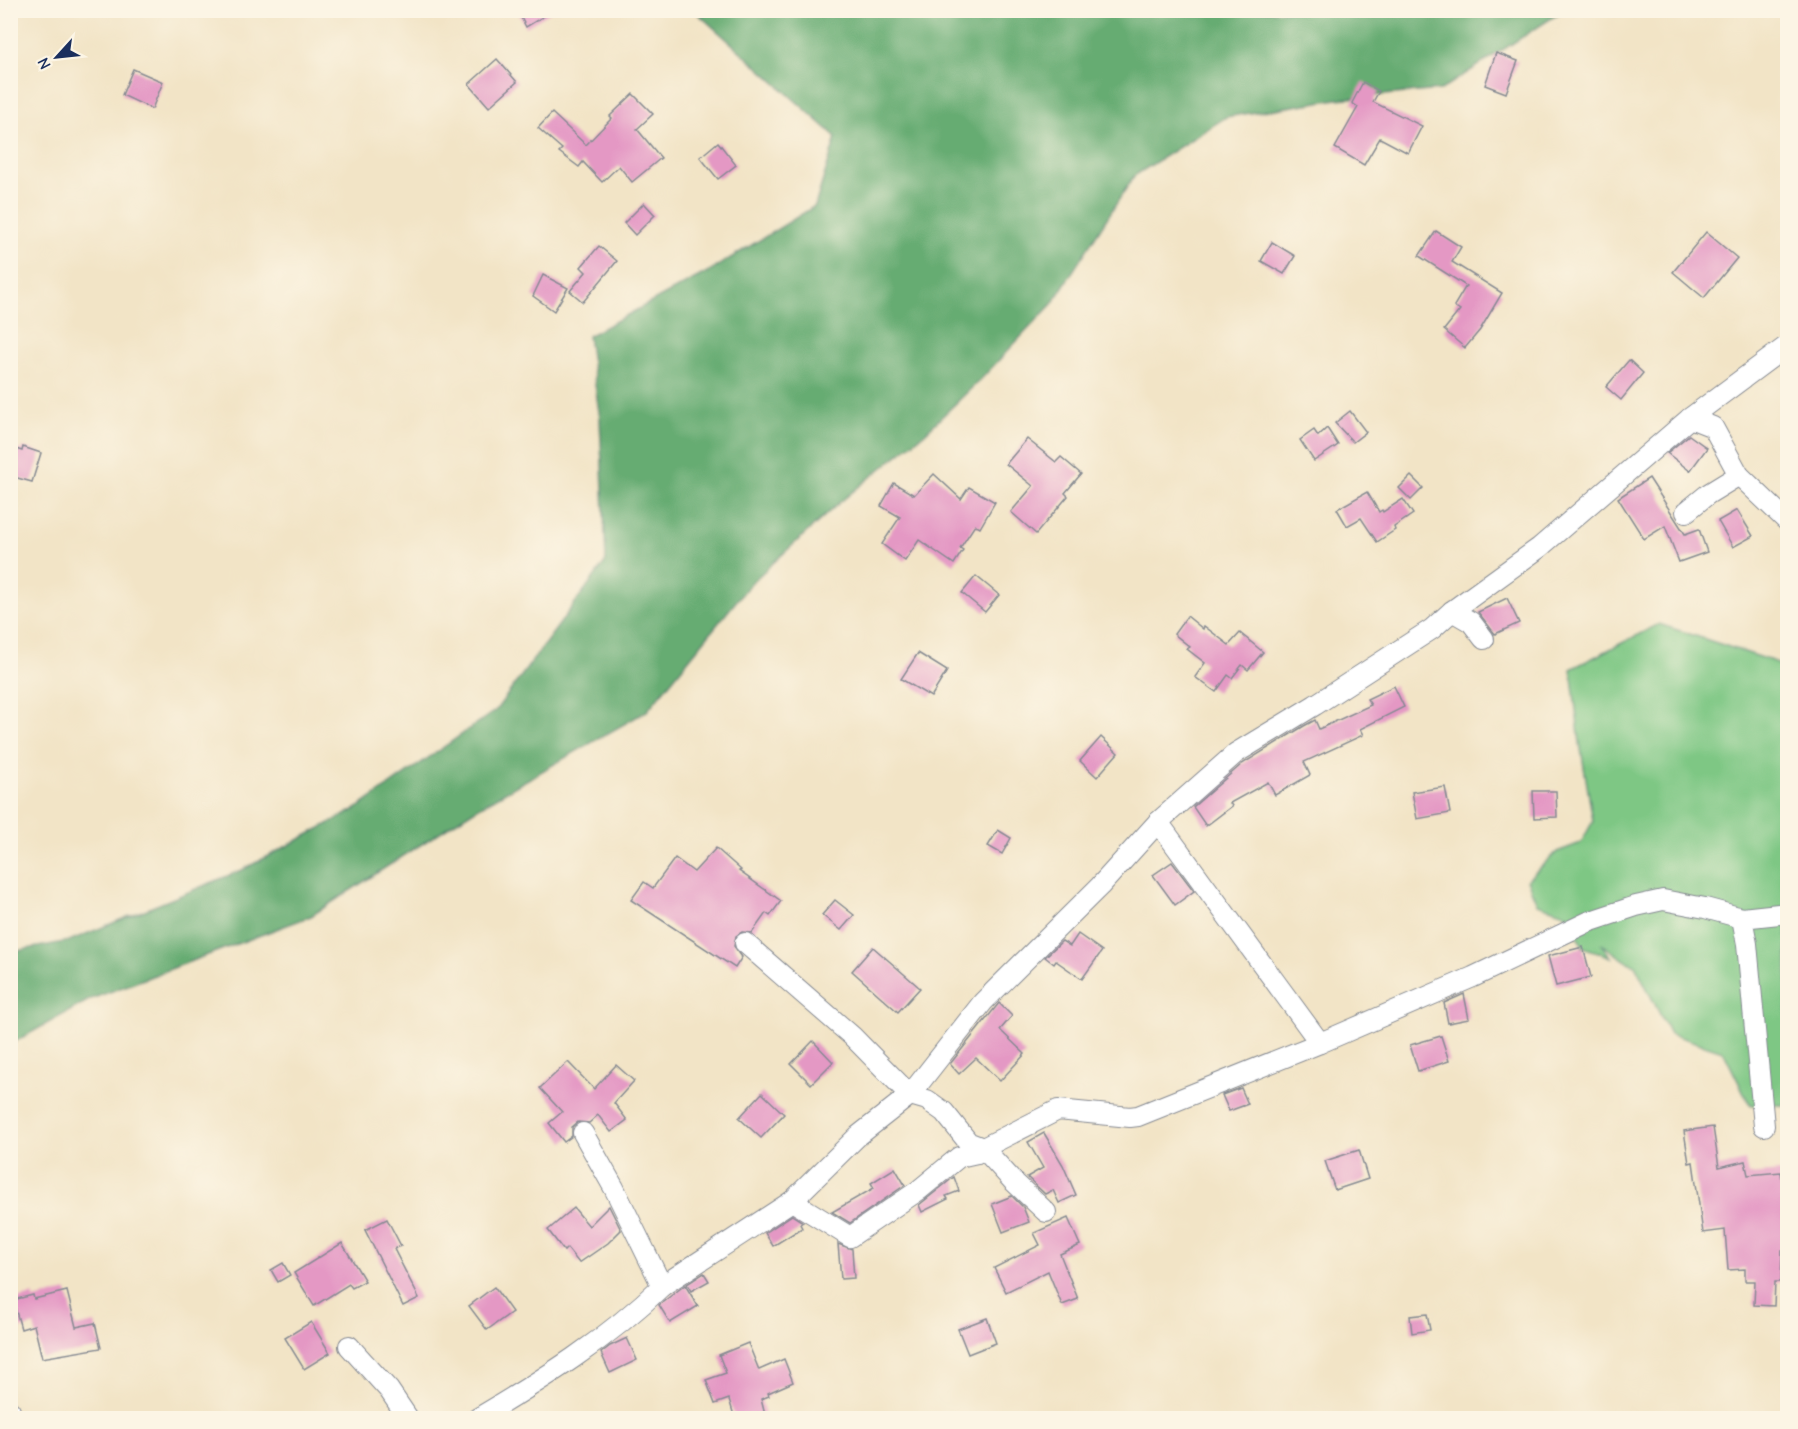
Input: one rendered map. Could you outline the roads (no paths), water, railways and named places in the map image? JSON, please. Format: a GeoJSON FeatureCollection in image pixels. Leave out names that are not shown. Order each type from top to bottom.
{"type":"FeatureCollection","features":[{"type":"Feature","properties":{"kind":"street"},"geometry":{"type":"LineString","coordinates":[[478,1419],[577,1356],[662,1286],[792,1201],[858,1136],[910,1095],[983,1002],[1100,886],[1158,822],[1236,753],[1422,635],[1539,548],[1690,418],[1788,345]]}},
{"type":"Feature","properties":{"kind":"street"},"geometry":{"type":"LineString","coordinates":[[1690,418],[1713,427],[1739,475],[1788,522]]}},
{"type":"Feature","properties":{"kind":"street"},"geometry":{"type":"LineString","coordinates":[[1686,512],[1708,494],[1739,475]]}},
{"type":"Feature","properties":{"kind":"street"},"geometry":{"type":"LineString","coordinates":[[1452,611],[1471,622],[1484,639]]}},
{"type":"Feature","properties":{"kind":"street"},"geometry":{"type":"LineString","coordinates":[[1158,822],[1320,1043]]}},
{"type":"Feature","properties":{"kind":"street"},"geometry":{"type":"LineString","coordinates":[[792,1201],[850,1237],[919,1190],[959,1157],[980,1150],[1058,1110],[1138,1116],[1320,1043],[1473,978],[1588,922],[1636,906],[1663,900],[1742,918],[1788,913]]}},
{"type":"Feature","properties":{"kind":"street"},"geometry":{"type":"LineString","coordinates":[[1742,918],[1747,944],[1764,1126]]}},
{"type":"Feature","properties":{"kind":"street"},"geometry":{"type":"LineString","coordinates":[[746,943],[852,1036],[910,1095],[927,1100],[944,1112],[980,1150],[1046,1212]]}},
{"type":"Feature","properties":{"kind":"street"},"geometry":{"type":"LineString","coordinates":[[583,1133],[614,1188],[662,1286]]}},
{"type":"Feature","properties":{"kind":"street"},"geometry":{"type":"LineString","coordinates":[[349,1346],[389,1390],[408,1419]]}},
{"type":"Feature","properties":{"kind":"street"},"geometry":{"type":"LineString","coordinates":[[10,1412],[11,1419]]}}]}
